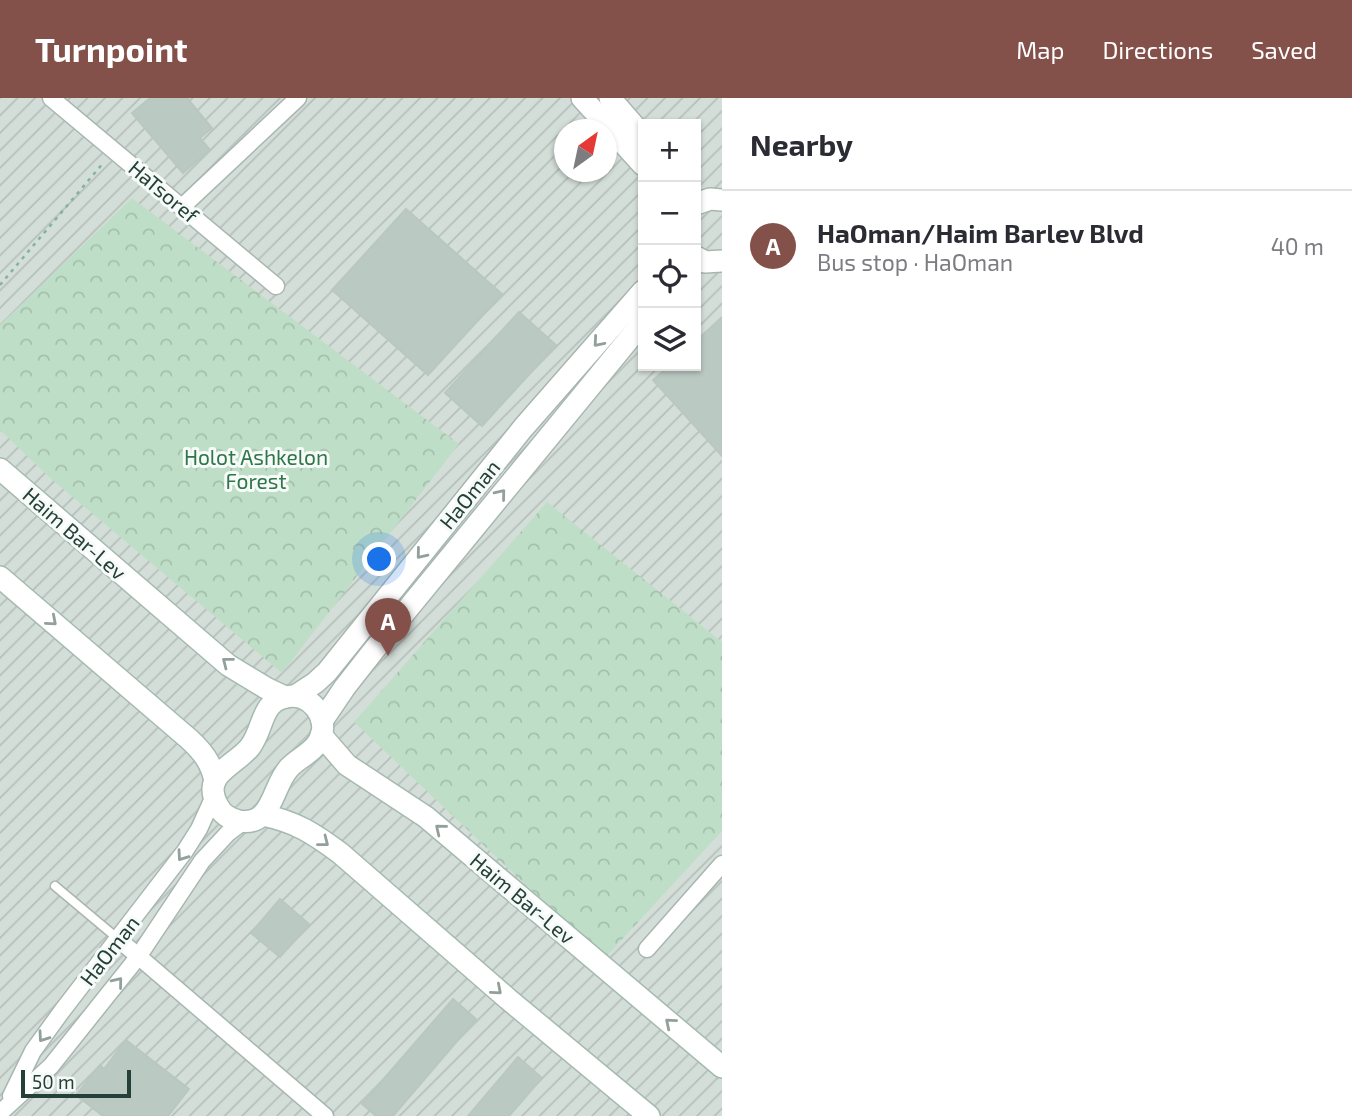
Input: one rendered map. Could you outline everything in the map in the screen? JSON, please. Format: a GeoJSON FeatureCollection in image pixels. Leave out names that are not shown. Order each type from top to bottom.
{"type":"FeatureCollection","features":[{"type":"Feature","properties":{"kind":"main road"},"geometry":{"type":"LineString","coordinates":[[582,98],[638,160]]}},
{"type":"Feature","properties":{"kind":"main road"},"geometry":{"type":"LineString","coordinates":[[610,98],[638,130]]}},
{"type":"Feature","properties":{"kind":"main road","name":"HaOman"},"geometry":{"type":"LineString","coordinates":[[215,789],[223,768],[238,759],[251,746],[268,708],[315,683],[327,672],[523,428],[638,297]]}},
{"type":"Feature","properties":{"kind":"main road","name":"HaOman"},"geometry":{"type":"LineString","coordinates":[[253,818],[272,804],[279,783],[288,769],[314,748],[345,687],[367,659],[638,328]]}},
{"type":"Feature","properties":{"kind":"main road","name":"Haim Bar-Lev"},"geometry":{"type":"LineString","coordinates":[[0,468],[228,665],[266,688],[312,704],[322,728],[347,765],[426,817],[722,1067]]}},
{"type":"Feature","properties":{"kind":"main road"},"geometry":{"type":"LineString","coordinates":[[0,577],[204,754],[212,767],[218,806],[225,814],[234,819],[253,818],[296,824],[314,834],[340,853],[508,999],[649,1116]]}},
{"type":"Feature","properties":{"kind":"street","name":"HaTsoref"},"geometry":{"type":"LineString","coordinates":[[51,98],[276,286]]}},
{"type":"Feature","properties":{"kind":"street"},"geometry":{"type":"LineString","coordinates":[[183,206],[298,98]]}},
{"type":"Feature","properties":{"kind":"street","name":"HaOman"},"geometry":{"type":"LineString","coordinates":[[2,1106],[33,1051],[200,829],[215,789]]}},
{"type":"Feature","properties":{"kind":"street","name":"HaOman"},"geometry":{"type":"LineString","coordinates":[[2,1106],[51,1066],[138,957],[202,861],[228,833],[253,818]]}},
{"type":"Feature","properties":{"kind":"street"},"geometry":{"type":"LineString","coordinates":[[648,949],[722,864]]}},
{"type":"Feature","properties":{"kind":"street"},"geometry":{"type":"LineString","coordinates":[[117,938],[325,1116]]}},
{"type":"Feature","properties":{"kind":"lane"},"geometry":{"type":"LineString","coordinates":[[55,886],[117,938]]}},
{"type":"Feature","properties":{"kind":"path"},"geometry":{"type":"LineString","coordinates":[[0,285],[114,150]]}},
{"type":"Feature","properties":{"kind":"shaded area"},"geometry":{"type":"Polygon","coordinates":[[[0,98],[722,98],[722,1116],[0,1116],[0,98]]]}},
{"type":"Feature","properties":{"kind":"green space","name":"Holot Ashkelon Forest"},"geometry":{"type":"Polygon","coordinates":[[[132,198],[459,444],[282,673],[49,477],[0,430],[0,325],[132,198]]]}},
{"type":"Feature","properties":{"kind":"green space"},"geometry":{"type":"Polygon","coordinates":[[[547,502],[722,642],[722,831],[604,959],[354,722],[547,502]]]}},
{"type":"Feature","properties":{"kind":"building"},"geometry":{"type":"Polygon","coordinates":[[[150,98],[187,98],[212,128],[200,138],[210,150],[183,173],[132,113],[150,98]]]}},
{"type":"Feature","properties":{"kind":"building"},"geometry":{"type":"Polygon","coordinates":[[[406,209],[502,294],[428,375],[332,290],[406,209]]]}},
{"type":"Feature","properties":{"kind":"building"},"geometry":{"type":"Polygon","coordinates":[[[519,312],[556,345],[482,426],[445,393],[519,312]]]}},
{"type":"Feature","properties":{"kind":"building"},"geometry":{"type":"Polygon","coordinates":[[[722,317],[722,456],[653,380],[663,371],[701,371],[701,336],[722,317]]]}},
{"type":"Feature","properties":{"kind":"building"},"geometry":{"type":"Polygon","coordinates":[[[280,899],[309,924],[280,957],[251,933],[280,899]]]}},
{"type":"Feature","properties":{"kind":"building"},"geometry":{"type":"Polygon","coordinates":[[[453,999],[476,1019],[393,1116],[376,1116],[362,1104],[453,999]]]}},
{"type":"Feature","properties":{"kind":"building"},"geometry":{"type":"Polygon","coordinates":[[[126,1040],[189,1089],[168,1116],[103,1116],[76,1095],[100,1065],[104,1069],[126,1040]]]}},
{"type":"Feature","properties":{"kind":"building"},"geometry":{"type":"Polygon","coordinates":[[[518,1057],[542,1078],[509,1116],[468,1116],[518,1057]]]}},
{"type":"Feature","properties":{"kind":"place","name":"HaOman/Haim Barlev Blvd"},"geometry":{"type":"Point","coordinates":[388,656]}}]}
